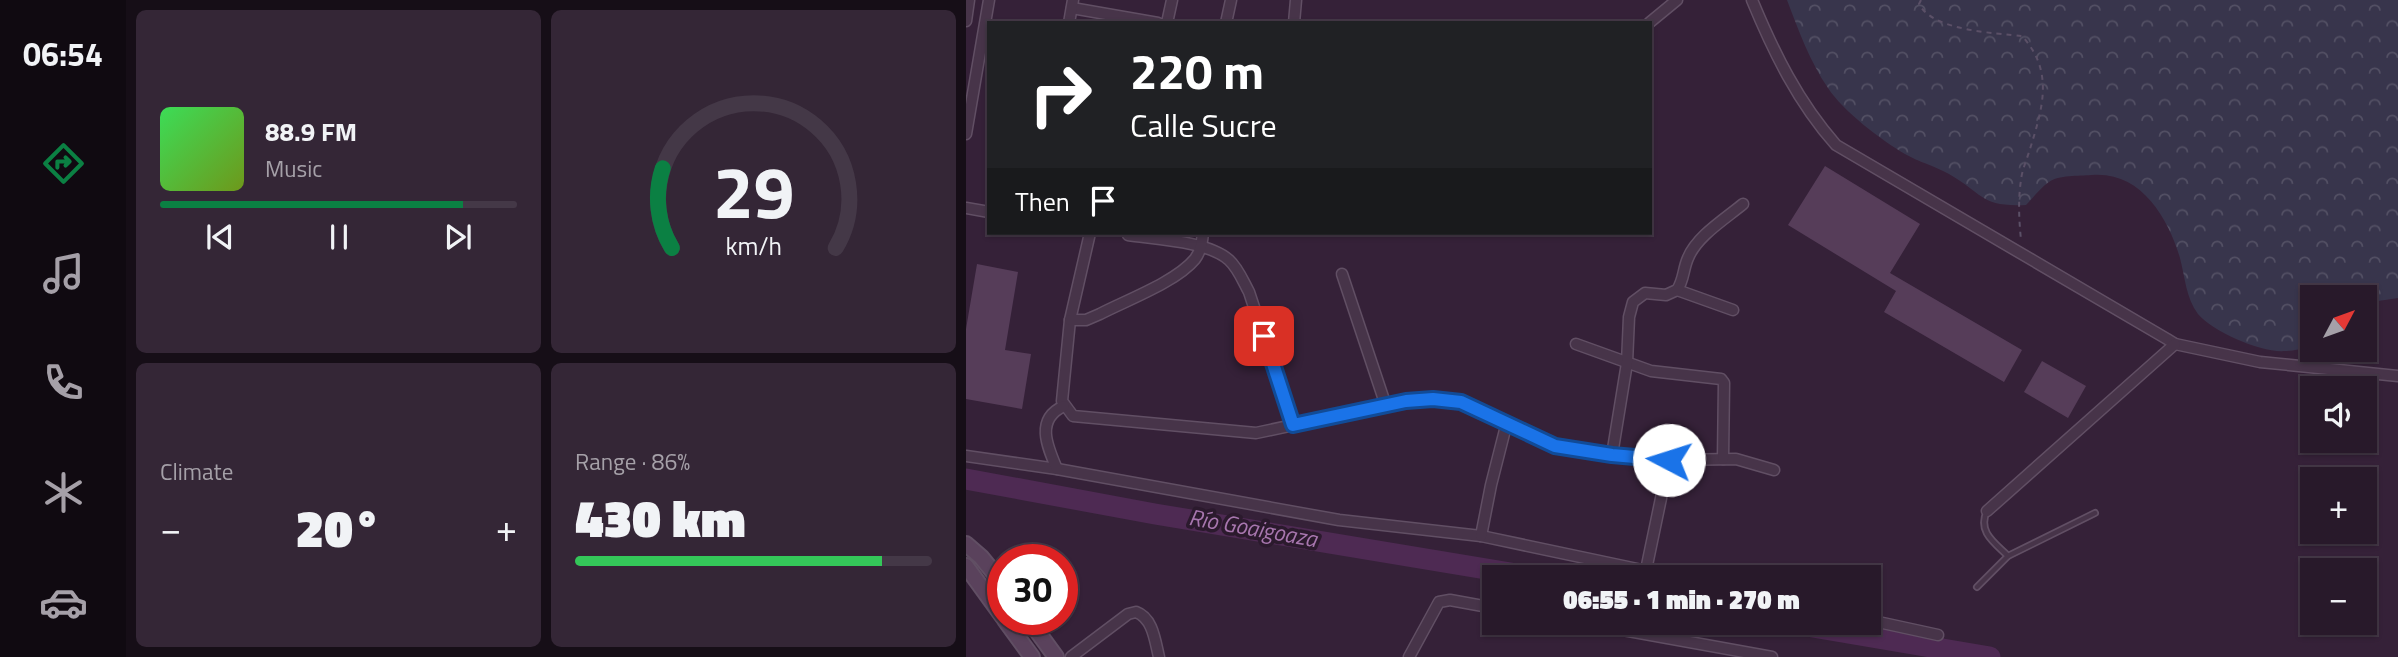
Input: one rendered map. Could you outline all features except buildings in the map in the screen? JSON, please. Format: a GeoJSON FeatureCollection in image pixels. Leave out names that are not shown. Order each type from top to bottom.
{"type":"FeatureCollection","features":[{"type":"Feature","properties":{"kind":"main road"},"geometry":{"type":"LineString","coordinates":[[966,544],[987,564]]}},
{"type":"Feature","properties":{"kind":"main road"},"geometry":{"type":"LineString","coordinates":[[966,566],[987,595]]}},
{"type":"Feature","properties":{"kind":"main road"},"geometry":{"type":"LineString","coordinates":[[1016,635],[1032,657]]}},
{"type":"Feature","properties":{"kind":"main road"},"geometry":{"type":"LineString","coordinates":[[1040,635],[1056,657]]}},
{"type":"Feature","properties":{"kind":"street"},"geometry":{"type":"LineString","coordinates":[[966,21],[970,0]]}},
{"type":"Feature","properties":{"kind":"street"},"geometry":{"type":"LineString","coordinates":[[966,134],[989,0]]}},
{"type":"Feature","properties":{"kind":"street"},"geometry":{"type":"LineString","coordinates":[[1167,21],[1172,0]]}},
{"type":"Feature","properties":{"kind":"street"},"geometry":{"type":"LineString","coordinates":[[1226,21],[1231,0]]}},
{"type":"Feature","properties":{"kind":"street"},"geometry":{"type":"LineString","coordinates":[[1651,21],[1677,0]]}},
{"type":"Feature","properties":{"kind":"street"},"geometry":{"type":"LineString","coordinates":[[1752,0],[1777,58],[1813,118],[1836,145],[2175,344],[2260,362],[2398,376]]}},
{"type":"Feature","properties":{"kind":"street"},"geometry":{"type":"LineString","coordinates":[[1294,21],[1297,2]]}},
{"type":"Feature","properties":{"kind":"street"},"geometry":{"type":"LineString","coordinates":[[1072,4],[1149,21]]}},
{"type":"Feature","properties":{"kind":"street"},"geometry":{"type":"LineString","coordinates":[[1678,290],[1693,249],[1743,204]]}},
{"type":"Feature","properties":{"kind":"street"},"geometry":{"type":"LineString","coordinates":[[966,208],[987,212]]}},
{"type":"Feature","properties":{"kind":"street"},"geometry":{"type":"LineString","coordinates":[[1090,235],[1070,320],[1064,406],[1073,416],[1256,433],[1406,401],[1433,399],[1461,402],[1555,446],[1669,460],[1736,459],[1774,470]]}},
{"type":"Feature","properties":{"kind":"street"},"geometry":{"type":"LineString","coordinates":[[1135,235],[1202,247],[1227,258],[1240,273],[1249,292],[1293,425]]}},
{"type":"Feature","properties":{"kind":"street"},"geometry":{"type":"LineString","coordinates":[[1070,320],[1086,320],[1166,281],[1195,259],[1202,247],[1203,235]]}},
{"type":"Feature","properties":{"kind":"street"},"geometry":{"type":"LineString","coordinates":[[1342,274],[1386,406]]}},
{"type":"Feature","properties":{"kind":"street"},"geometry":{"type":"LineString","coordinates":[[1612,455],[1627,363],[1629,317],[1633,302],[1645,293],[1666,295],[1678,290],[1733,310]]}},
{"type":"Feature","properties":{"kind":"street"},"geometry":{"type":"LineString","coordinates":[[1577,344],[1651,371],[1721,379],[1724,383],[1723,459]]}},
{"type":"Feature","properties":{"kind":"street"},"geometry":{"type":"LineString","coordinates":[[1987,511],[2175,344]]}},
{"type":"Feature","properties":{"kind":"street"},"geometry":{"type":"LineString","coordinates":[[1057,469],[1046,442],[1045,431],[1048,417],[1064,406]]}},
{"type":"Feature","properties":{"kind":"street"},"geometry":{"type":"LineString","coordinates":[[1481,536],[1507,422]]}},
{"type":"Feature","properties":{"kind":"street"},"geometry":{"type":"LineString","coordinates":[[966,456],[1057,469],[1339,520],[1481,536],[1626,565]]}},
{"type":"Feature","properties":{"kind":"street"},"geometry":{"type":"LineString","coordinates":[[1647,565],[1669,460]]}},
{"type":"Feature","properties":{"kind":"street"},"geometry":{"type":"LineString","coordinates":[[1409,657],[1438,602],[1450,600],[1482,606]]}},
{"type":"Feature","properties":{"kind":"street"},"geometry":{"type":"LineString","coordinates":[[1071,657],[1128,614],[1136,612],[1144,616],[1152,628],[1159,657]]}},
{"type":"Feature","properties":{"kind":"street"},"geometry":{"type":"LineString","coordinates":[[1881,623],[1938,635]]}},
{"type":"Feature","properties":{"kind":"street"},"geometry":{"type":"LineString","coordinates":[[1650,635],[1772,657]]}},
{"type":"Feature","properties":{"kind":"lane"},"geometry":{"type":"LineString","coordinates":[[1987,511],[1984,519],[1986,532],[2008,556]]}},
{"type":"Feature","properties":{"kind":"lane"},"geometry":{"type":"LineString","coordinates":[[1977,587],[2008,556],[2095,513]]}},
{"type":"Feature","properties":{"kind":"path"},"geometry":{"type":"LineString","coordinates":[[1922,0],[1919,4],[1926,14],[1957,28],[2022,36],[2040,61],[2044,78],[2039,121],[2021,179],[2019,219],[2024,255]]}},
{"type":"Feature","properties":{"kind":"green space"},"geometry":{"type":"Polygon","coordinates":[[[1787,0],[2398,0],[2398,298],[2377,302],[2377,285],[2300,285],[2300,349],[2275,351],[2251,345],[2215,328],[2198,314],[2188,294],[2180,258],[2168,227],[2138,188],[2108,175],[2075,176],[2049,182],[2026,205],[1999,204],[1983,198],[1949,174],[1895,148],[1863,124],[1828,88],[1805,45],[1787,0]]]}},
{"type":"Feature","properties":{"kind":"waterway","name":"Río Goaigoaza"},"geometry":{"type":"LineString","coordinates":[[966,479],[1155,514],[1482,568]]}},
{"type":"Feature","properties":{"kind":"waterway","name":"Río Goaigoaza"},"geometry":{"type":"LineString","coordinates":[[1860,635],[1990,657]]}},
{"type":"Feature","properties":{"kind":"route"},"geometry":{"type":"LineString","coordinates":[[1264,336],[1293,425],[1406,401],[1433,399],[1461,402],[1555,446],[1669,460]]}}]}
